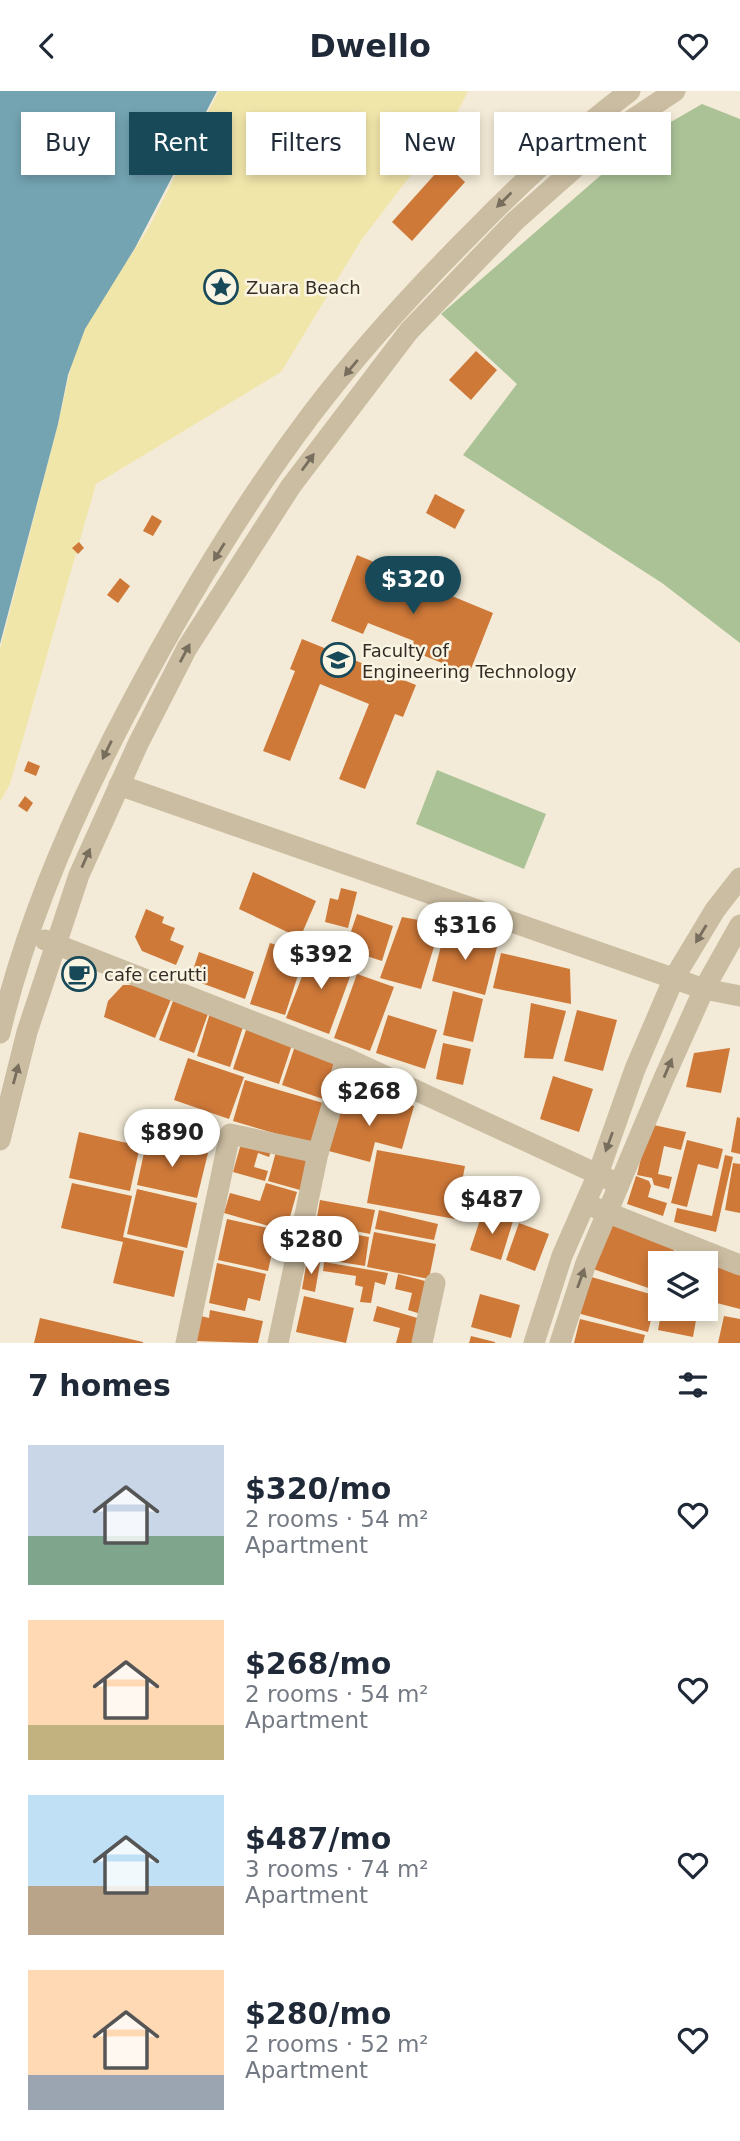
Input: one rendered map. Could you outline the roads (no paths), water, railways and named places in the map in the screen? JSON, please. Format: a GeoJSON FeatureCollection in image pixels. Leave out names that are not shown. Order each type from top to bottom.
{"type":"FeatureCollection","features":[{"type":"Feature","properties":{"kind":"street"},"geometry":{"type":"LineString","coordinates":[[0,1033],[30,934],[86,793],[165,638],[248,505],[312,413],[454,250],[551,155],[630,91]]}},
{"type":"Feature","properties":{"kind":"street"},"geometry":{"type":"LineString","coordinates":[[0,1140],[27,1032],[79,875],[119,785],[187,648],[291,486],[409,331],[514,221],[621,127],[675,91]]}},
{"type":"Feature","properties":{"kind":"street"},"geometry":{"type":"LineString","coordinates":[[312,413],[332,429]]}},
{"type":"Feature","properties":{"kind":"street"},"geometry":{"type":"LineString","coordinates":[[119,785],[704,989],[740,996]]}},
{"type":"Feature","properties":{"kind":"street"},"geometry":{"type":"LineString","coordinates":[[534,1343],[562,1256],[598,1174],[635,1069],[674,978],[715,909],[740,878]]}},
{"type":"Feature","properties":{"kind":"street"},"geometry":{"type":"LineString","coordinates":[[560,1343],[582,1276],[620,1184],[704,989],[740,925]]}},
{"type":"Feature","properties":{"kind":"street"},"geometry":{"type":"LineString","coordinates":[[30,934],[346,1058],[620,1184]]}},
{"type":"Feature","properties":{"kind":"street"},"geometry":{"type":"LineString","coordinates":[[278,1343],[318,1153],[346,1058]]}},
{"type":"Feature","properties":{"kind":"street"},"geometry":{"type":"LineString","coordinates":[[186,1343],[229,1134],[318,1153]]}},
{"type":"Feature","properties":{"kind":"street"},"geometry":{"type":"LineString","coordinates":[[585,1204],[740,1265]]}},
{"type":"Feature","properties":{"kind":"street"},"geometry":{"type":"LineString","coordinates":[[422,1343],[435,1283]]}},
{"type":"Feature","properties":{"kind":"water"},"geometry":{"type":"Polygon","coordinates":[[[0,91],[217,91],[206,112],[129,112],[129,175],[173,175],[135,248],[85,329],[68,375],[58,424],[0,644],[0,91]]]}},
{"type":"Feature","properties":{"kind":"place","name":"Zuara Beach"},"geometry":{"type":"Point","coordinates":[221,287]}},
{"type":"Feature","properties":{"kind":"place","name":"Faculty of Engineering Technology"},"geometry":{"type":"Point","coordinates":[338,660]}},
{"type":"Feature","properties":{"kind":"place","name":"cafe cerutti"},"geometry":{"type":"Point","coordinates":[79,974]}}]}
